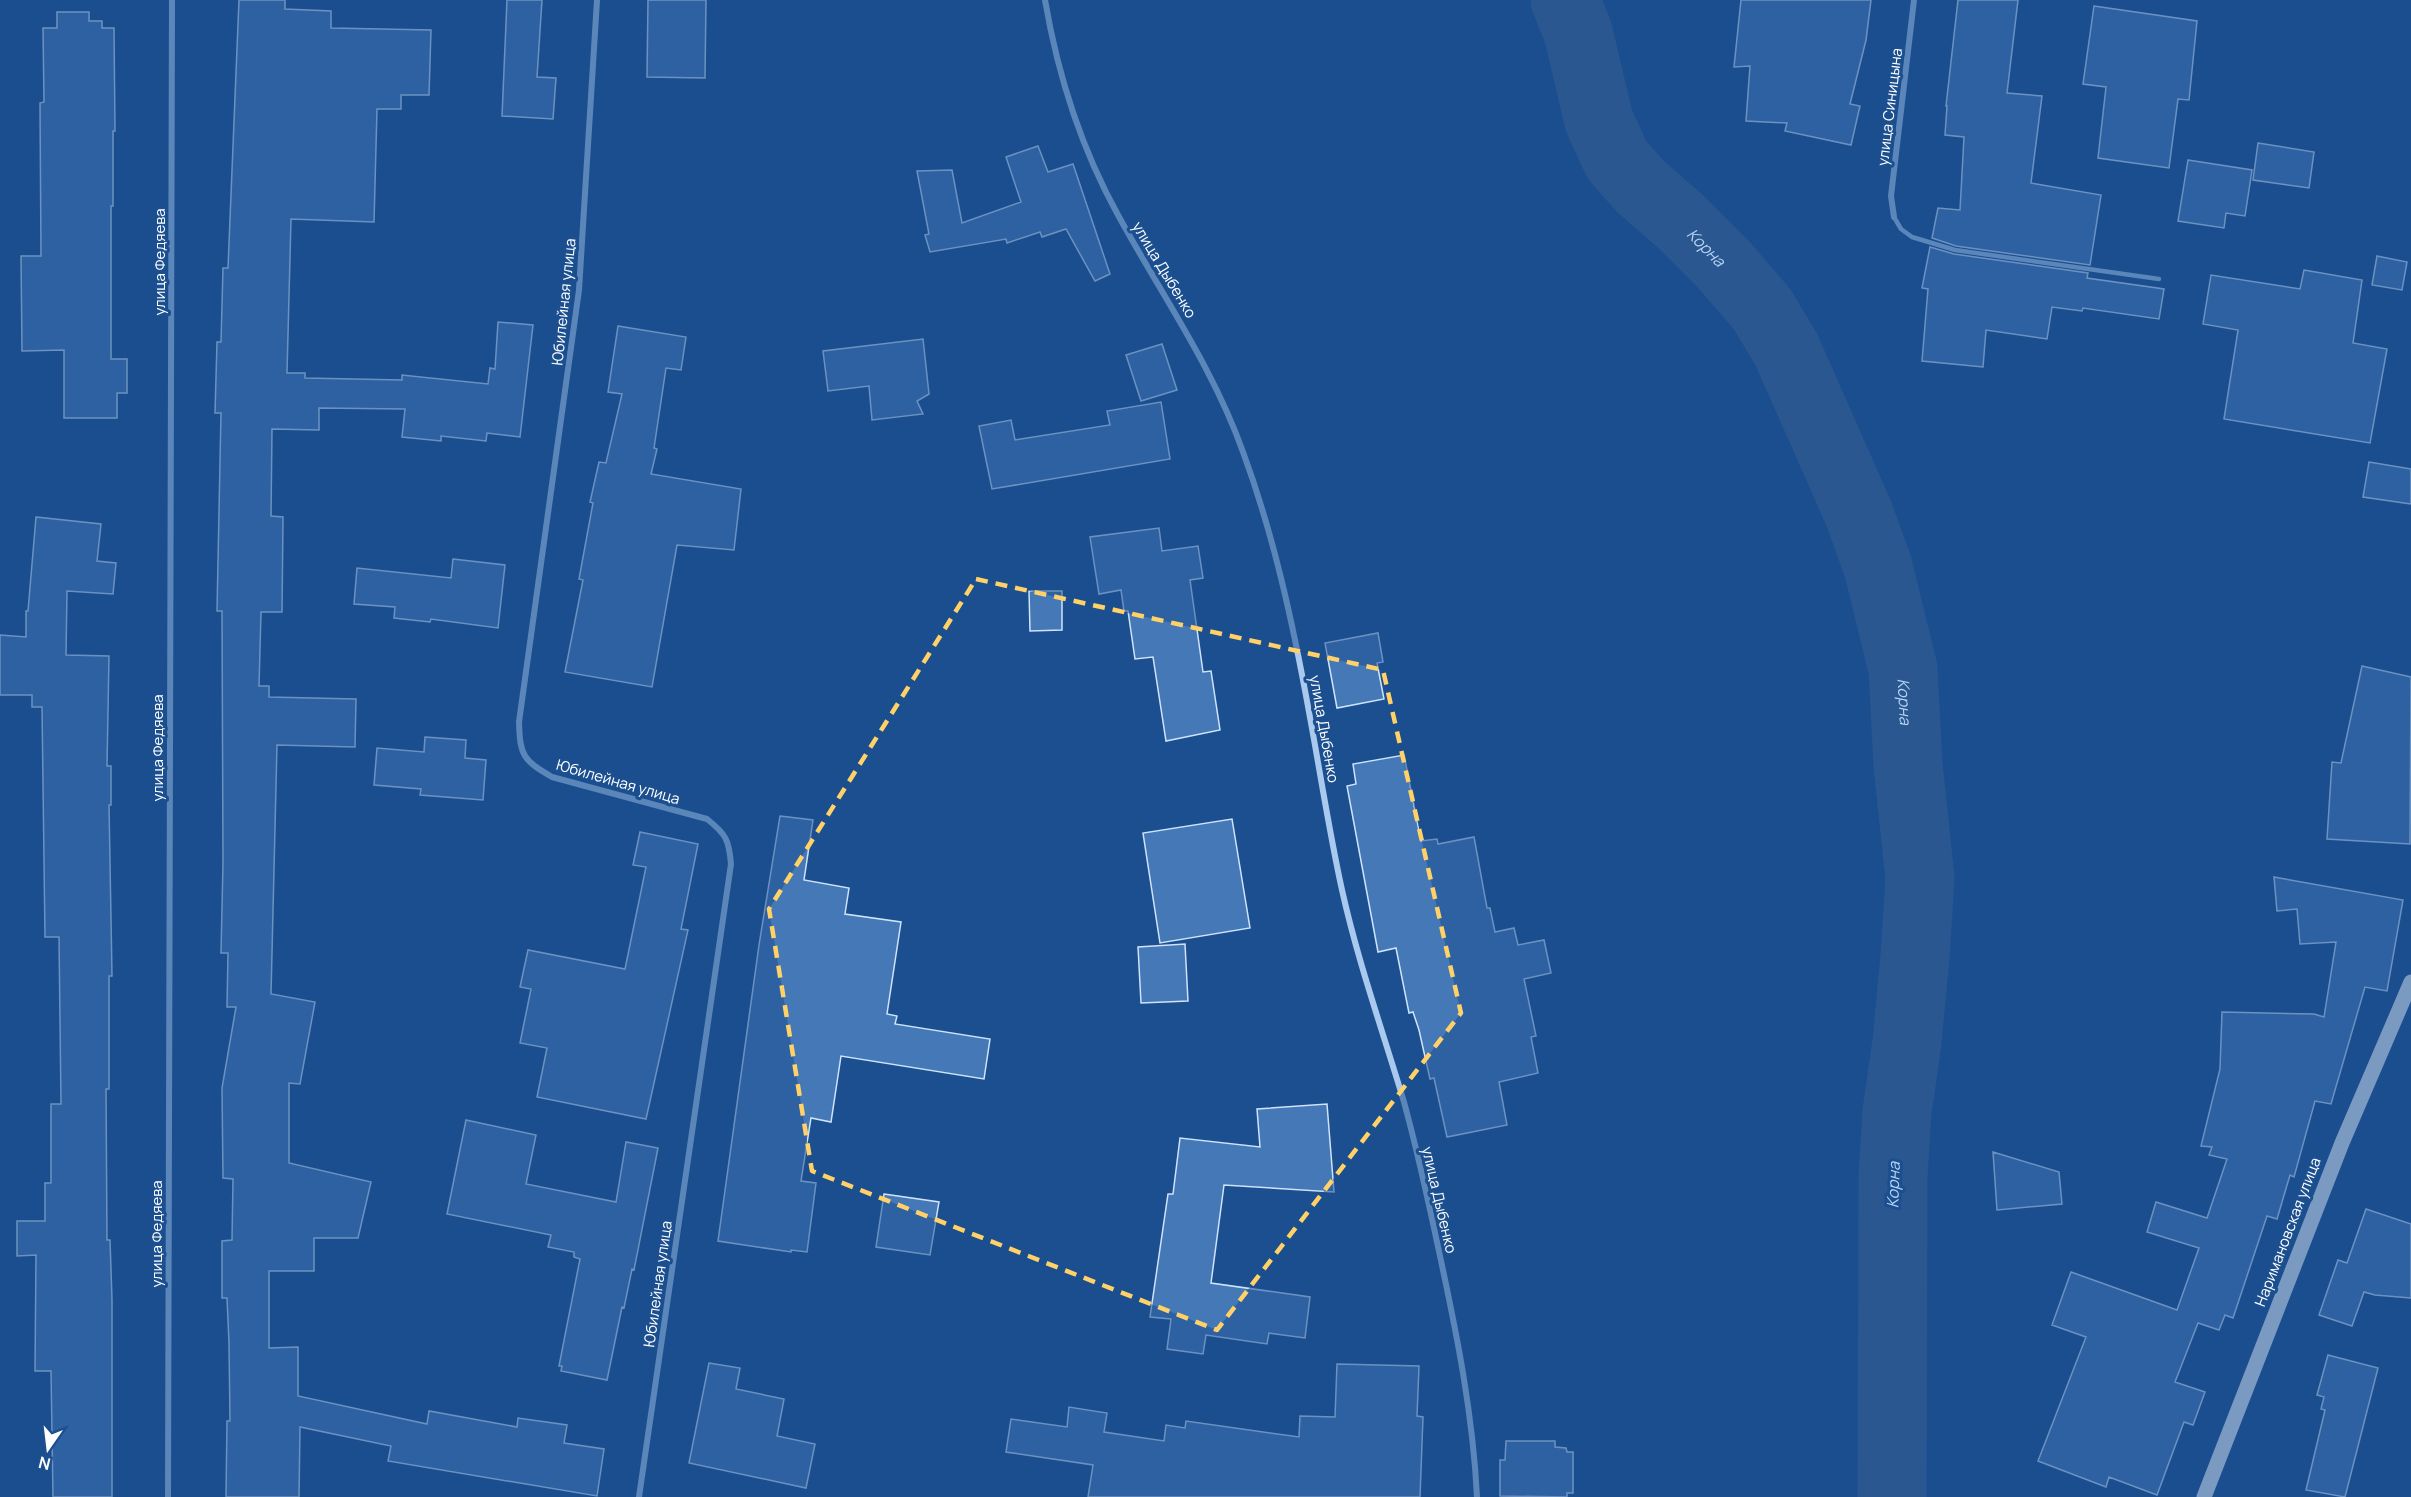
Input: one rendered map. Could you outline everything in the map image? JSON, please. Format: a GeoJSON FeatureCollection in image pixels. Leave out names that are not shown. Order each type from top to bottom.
{"type":"FeatureCollection","features":[{"type":"Feature","properties":{"kind":"main road","name":"Наримановская улица"},"geometry":{"type":"LineString","coordinates":[[2204,1497],[2342,1143],[2411,982]]}},
{"type":"Feature","properties":{"kind":"street","name":"улица Федяева"},"geometry":{"type":"LineString","coordinates":[[168,1497],[172,0]]}},
{"type":"Feature","properties":{"kind":"street","name":"Юбилейная улица"},"geometry":{"type":"LineString","coordinates":[[597,0],[579,290],[519,722],[520,747],[532,765],[552,777],[707,819],[729,842],[731,864],[639,1497]]}},
{"type":"Feature","properties":{"kind":"street","name":"улица Дыбенко"},"geometry":{"type":"LineString","coordinates":[[1045,0],[1053,47],[1067,100],[1093,164],[1118,215],[1180,319],[1217,392],[1242,449],[1263,512],[1292,628],[1343,893],[1404,1105],[1429,1206],[1464,1373],[1477,1497]]}},
{"type":"Feature","properties":{"kind":"street","name":"улица Синицына"},"geometry":{"type":"LineString","coordinates":[[1893,217],[1891,196],[1914,0]]}},
{"type":"Feature","properties":{"kind":"lane"},"geometry":{"type":"LineString","coordinates":[[1893,217],[1912,237],[1954,250],[2159,279]]}},
{"type":"Feature","properties":{"kind":"highlighted area"},"geometry":{"type":"Polygon","coordinates":[[[976,579],[1383,670],[1461,1013],[1217,1330],[812,1171],[769,909],[976,579]]]}},
{"type":"Feature","properties":{"kind":"building"},"geometry":{"type":"Polygon","coordinates":[[[239,0],[285,0],[285,9],[331,11],[331,28],[431,30],[429,95],[401,95],[401,109],[377,109],[374,222],[291,219],[287,373],[305,373],[305,378],[402,380],[402,375],[488,384],[490,368],[495,369],[498,322],[533,325],[520,437],[487,433],[486,441],[441,436],[441,441],[402,437],[405,409],[319,408],[319,430],[272,429],[271,516],[283,517],[282,612],[261,612],[259,686],[269,686],[269,697],[356,699],[355,747],[277,745],[271,994],[315,1002],[300,1084],[289,1083],[289,1163],[371,1182],[358,1238],[314,1238],[314,1271],[269,1271],[269,1348],[298,1347],[298,1396],[427,1424],[429,1411],[517,1427],[518,1418],[567,1425],[564,1443],[604,1449],[597,1496],[388,1461],[391,1446],[300,1427],[299,1497],[226,1497],[227,1421],[230,1421],[229,1343],[227,1298],[222,1298],[222,1241],[232,1240],[233,1179],[223,1178],[222,1088],[236,1007],[227,1007],[228,953],[221,953],[222,611],[217,611],[221,413],[215,413],[217,342],[221,342],[223,268],[228,268],[239,0]]]}},
{"type":"Feature","properties":{"kind":"building"},"geometry":{"type":"Polygon","coordinates":[[[507,0],[542,0],[537,77],[556,78],[553,119],[502,116],[507,0]]]}},
{"type":"Feature","properties":{"kind":"building"},"geometry":{"type":"Polygon","coordinates":[[[648,0],[706,0],[705,78],[647,77],[648,0]]]}},
{"type":"Feature","properties":{"kind":"building"},"geometry":{"type":"Polygon","coordinates":[[[1741,0],[1871,0],[1866,40],[1850,104],[1860,106],[1851,145],[1785,131],[1787,123],[1746,121],[1750,66],[1734,67],[1741,0]]]}},
{"type":"Feature","properties":{"kind":"building"},"geometry":{"type":"Polygon","coordinates":[[[1958,0],[2018,0],[2007,93],[2042,96],[2031,183],[2101,195],[2090,265],[1956,246],[1932,238],[1938,208],[1960,210],[1964,137],[1945,135],[1958,0]]]}},
{"type":"Feature","properties":{"kind":"building"},"geometry":{"type":"Polygon","coordinates":[[[2094,6],[2197,21],[2189,100],[2178,99],[2169,168],[2098,158],[2106,87],[2083,84],[2094,6]]]}},
{"type":"Feature","properties":{"kind":"building"},"geometry":{"type":"Polygon","coordinates":[[[57,12],[89,12],[89,21],[102,21],[102,28],[114,28],[115,131],[113,131],[113,206],[111,206],[111,359],[127,359],[127,393],[117,393],[117,418],[64,418],[64,350],[22,351],[21,256],[41,256],[40,103],[44,102],[43,28],[57,28],[57,12]]]}},
{"type":"Feature","properties":{"kind":"building"},"geometry":{"type":"Polygon","coordinates":[[[2258,143],[2314,152],[2309,188],[2253,180],[2258,143]]]}},
{"type":"Feature","properties":{"kind":"building"},"geometry":{"type":"Polygon","coordinates":[[[1038,146],[1048,172],[1073,164],[1110,274],[1095,281],[1066,229],[1042,237],[1040,232],[1007,243],[1006,239],[930,252],[925,235],[929,234],[917,171],[952,170],[962,223],[1021,202],[1006,157],[1038,146]]]}},
{"type":"Feature","properties":{"kind":"building"},"geometry":{"type":"Polygon","coordinates":[[[2188,160],[2252,170],[2245,216],[2226,213],[2224,228],[2178,221],[2188,160]]]}},
{"type":"Feature","properties":{"kind":"building"},"geometry":{"type":"Polygon","coordinates":[[[1930,247],[1954,254],[2088,273],[2087,278],[2164,289],[2159,319],[2083,308],[2082,311],[2052,307],[2047,339],[1986,330],[1983,367],[1922,361],[1928,289],[1922,288],[1930,247]]]}},
{"type":"Feature","properties":{"kind":"building"},"geometry":{"type":"Polygon","coordinates":[[[2377,256],[2407,262],[2402,290],[2372,285],[2377,256]]]}},
{"type":"Feature","properties":{"kind":"building"},"geometry":{"type":"Polygon","coordinates":[[[2304,270],[2362,280],[2353,343],[2387,349],[2370,443],[2224,419],[2238,330],[2203,324],[2211,275],[2300,289],[2304,270]]]}},
{"type":"Feature","properties":{"kind":"building"},"geometry":{"type":"Polygon","coordinates":[[[618,326],[686,337],[681,370],[666,368],[654,448],[657,449],[651,474],[741,489],[734,550],[677,545],[652,687],[565,672],[583,580],[579,579],[593,503],[590,502],[599,462],[606,463],[622,394],[608,392],[618,326]]]}},
{"type":"Feature","properties":{"kind":"building"},"geometry":{"type":"Polygon","coordinates":[[[923,339],[929,394],[917,401],[923,414],[872,420],[869,386],[828,391],[823,351],[923,339]]]}},
{"type":"Feature","properties":{"kind":"building"},"geometry":{"type":"Polygon","coordinates":[[[1162,344],[1177,390],[1141,401],[1126,355],[1162,344]]]}},
{"type":"Feature","properties":{"kind":"building"},"geometry":{"type":"Polygon","coordinates":[[[1161,402],[1170,459],[992,489],[979,426],[1011,420],[1015,440],[1110,425],[1107,411],[1161,402]]]}},
{"type":"Feature","properties":{"kind":"building"},"geometry":{"type":"Polygon","coordinates":[[[2369,462],[2411,469],[2411,504],[2363,497],[2369,462]]]}},
{"type":"Feature","properties":{"kind":"building"},"geometry":{"type":"Polygon","coordinates":[[[36,517],[101,524],[97,561],[116,563],[113,594],[67,591],[66,655],[109,656],[107,766],[111,766],[111,805],[109,805],[112,976],[109,976],[109,1089],[106,1089],[107,1240],[110,1240],[112,1300],[112,1497],[53,1497],[51,1371],[35,1371],[36,1255],[17,1256],[17,1221],[45,1221],[45,1183],[51,1183],[51,1104],[61,1104],[59,937],[45,937],[42,707],[32,707],[32,695],[0,695],[0,635],[26,637],[26,611],[28,611],[36,517]]]}},
{"type":"Feature","properties":{"kind":"building"},"geometry":{"type":"Polygon","coordinates":[[[1159,528],[1162,551],[1198,546],[1203,578],[1190,580],[1203,672],[1211,671],[1220,730],[1166,741],[1153,657],[1135,659],[1128,611],[1124,611],[1121,590],[1099,594],[1090,537],[1159,528]]]}},
{"type":"Feature","properties":{"kind":"building"},"geometry":{"type":"Polygon","coordinates":[[[453,559],[505,565],[498,628],[431,619],[430,622],[394,618],[395,607],[354,604],[357,568],[451,578],[453,559]]]}},
{"type":"Feature","properties":{"kind":"building"},"geometry":{"type":"Polygon","coordinates":[[[1029,591],[1062,591],[1062,630],[1030,631],[1029,591]]]}},
{"type":"Feature","properties":{"kind":"building"},"geometry":{"type":"Polygon","coordinates":[[[1378,633],[1383,662],[1377,663],[1384,699],[1337,708],[1325,643],[1378,633]]]}},
{"type":"Feature","properties":{"kind":"building"},"geometry":{"type":"Polygon","coordinates":[[[2362,666],[2411,677],[2410,844],[2327,839],[2332,762],[2341,763],[2362,666]]]}},
{"type":"Feature","properties":{"kind":"building"},"geometry":{"type":"Polygon","coordinates":[[[425,737],[466,740],[465,758],[486,760],[483,800],[420,795],[421,789],[374,785],[377,748],[424,752],[425,737]]]}},
{"type":"Feature","properties":{"kind":"building"},"geometry":{"type":"Polygon","coordinates":[[[1404,755],[1421,841],[1437,839],[1438,844],[1474,837],[1487,908],[1490,908],[1495,932],[1514,928],[1518,945],[1544,940],[1551,973],[1524,979],[1536,1036],[1531,1037],[1538,1073],[1499,1082],[1507,1125],[1447,1137],[1434,1078],[1430,1079],[1413,1012],[1409,1013],[1396,948],[1378,952],[1347,786],[1356,784],[1353,764],[1404,755]]]}},
{"type":"Feature","properties":{"kind":"building"},"geometry":{"type":"Polygon","coordinates":[[[780,816],[813,820],[804,880],[849,888],[845,914],[901,922],[887,1014],[897,1016],[895,1024],[990,1039],[984,1079],[841,1056],[831,1122],[811,1118],[801,1181],[816,1183],[807,1252],[791,1250],[791,1252],[718,1241],[759,945],[780,816]]]}},
{"type":"Feature","properties":{"kind":"building"},"geometry":{"type":"Polygon","coordinates":[[[1232,819],[1250,928],[1160,943],[1143,833],[1232,819]]]}},
{"type":"Feature","properties":{"kind":"building"},"geometry":{"type":"Polygon","coordinates":[[[640,832],[698,844],[681,929],[688,930],[646,1119],[537,1097],[547,1048],[520,1043],[531,989],[520,987],[528,950],[625,969],[646,867],[633,865],[640,832]]]}},
{"type":"Feature","properties":{"kind":"building"},"geometry":{"type":"Polygon","coordinates":[[[2274,877],[2403,900],[2387,991],[2365,987],[2331,1104],[2315,1101],[2294,1177],[2290,1175],[2277,1219],[2267,1216],[2233,1318],[2225,1315],[2219,1330],[2198,1323],[2175,1382],[2205,1392],[2193,1425],[2184,1422],[2157,1495],[2109,1477],[2106,1487],[2038,1461],[2086,1337],[2052,1325],[2071,1272],[2177,1310],[2199,1248],[2147,1232],[2156,1202],[2207,1218],[2227,1159],[2209,1155],[2212,1147],[2201,1146],[2220,1069],[2222,1012],[2314,1014],[2324,1017],[2336,942],[2300,944],[2297,909],[2277,911],[2274,877]]]}},
{"type":"Feature","properties":{"kind":"building"},"geometry":{"type":"Polygon","coordinates":[[[1185,944],[1188,1001],[1141,1003],[1138,947],[1185,944]]]}},
{"type":"Feature","properties":{"kind":"building"},"geometry":{"type":"Polygon","coordinates":[[[1327,1104],[1334,1192],[1224,1185],[1211,1283],[1310,1297],[1305,1338],[1269,1333],[1267,1344],[1206,1335],[1203,1354],[1167,1349],[1171,1319],[1150,1317],[1168,1194],[1173,1194],[1180,1138],[1260,1147],[1257,1109],[1327,1104]]]}},
{"type":"Feature","properties":{"kind":"building"},"geometry":{"type":"Polygon","coordinates":[[[466,1120],[536,1135],[526,1184],[616,1202],[626,1142],[658,1148],[634,1270],[632,1269],[624,1308],[622,1307],[607,1380],[561,1371],[562,1366],[559,1366],[580,1259],[574,1257],[574,1252],[548,1247],[551,1235],[447,1214],[466,1120]]]}},
{"type":"Feature","properties":{"kind":"building"},"geometry":{"type":"Polygon","coordinates":[[[1993,1152],[2059,1172],[2062,1204],[1997,1210],[1993,1152]]]}},
{"type":"Feature","properties":{"kind":"building"},"geometry":{"type":"Polygon","coordinates":[[[884,1194],[939,1202],[930,1255],[876,1247],[884,1194]]]}},
{"type":"Feature","properties":{"kind":"building"},"geometry":{"type":"Polygon","coordinates":[[[2366,1209],[2411,1224],[2411,1298],[2364,1292],[2352,1326],[2319,1315],[2338,1260],[2347,1263],[2366,1209]]]}},
{"type":"Feature","properties":{"kind":"building"},"geometry":{"type":"Polygon","coordinates":[[[2328,1355],[2378,1368],[2345,1497],[2306,1490],[2325,1410],[2321,1409],[2324,1397],[2317,1395],[2328,1355]]]}},
{"type":"Feature","properties":{"kind":"building"},"geometry":{"type":"Polygon","coordinates":[[[709,1363],[740,1368],[736,1389],[784,1399],[777,1436],[815,1444],[806,1488],[689,1463],[709,1363]]]}},
{"type":"Feature","properties":{"kind":"building"},"geometry":{"type":"Polygon","coordinates":[[[1337,1364],[1419,1366],[1417,1416],[1423,1417],[1420,1497],[1088,1497],[1093,1465],[1006,1452],[1011,1419],[1067,1427],[1069,1407],[1107,1413],[1104,1432],[1164,1441],[1166,1425],[1185,1428],[1186,1421],[1299,1437],[1300,1416],[1335,1417],[1337,1364]]]}},
{"type":"Feature","properties":{"kind":"building"},"geometry":{"type":"Polygon","coordinates":[[[1506,1441],[1555,1441],[1555,1447],[1566,1448],[1567,1452],[1573,1452],[1573,1493],[1567,1493],[1567,1497],[1500,1496],[1500,1460],[1505,1460],[1506,1441]]]}},
{"type":"Feature","properties":{"kind":"waterway","name":"Корна"},"geometry":{"type":"LineString","coordinates":[[1565,0],[1578,32],[1599,121],[1617,160],[1640,186],[1681,222],[1724,265],[1762,309],[1786,349],[1859,514],[1878,567],[1903,669],[1908,765],[1920,878],[1915,957],[1907,1042],[1897,1112],[1893,1176],[1892,1497]]}}]}
